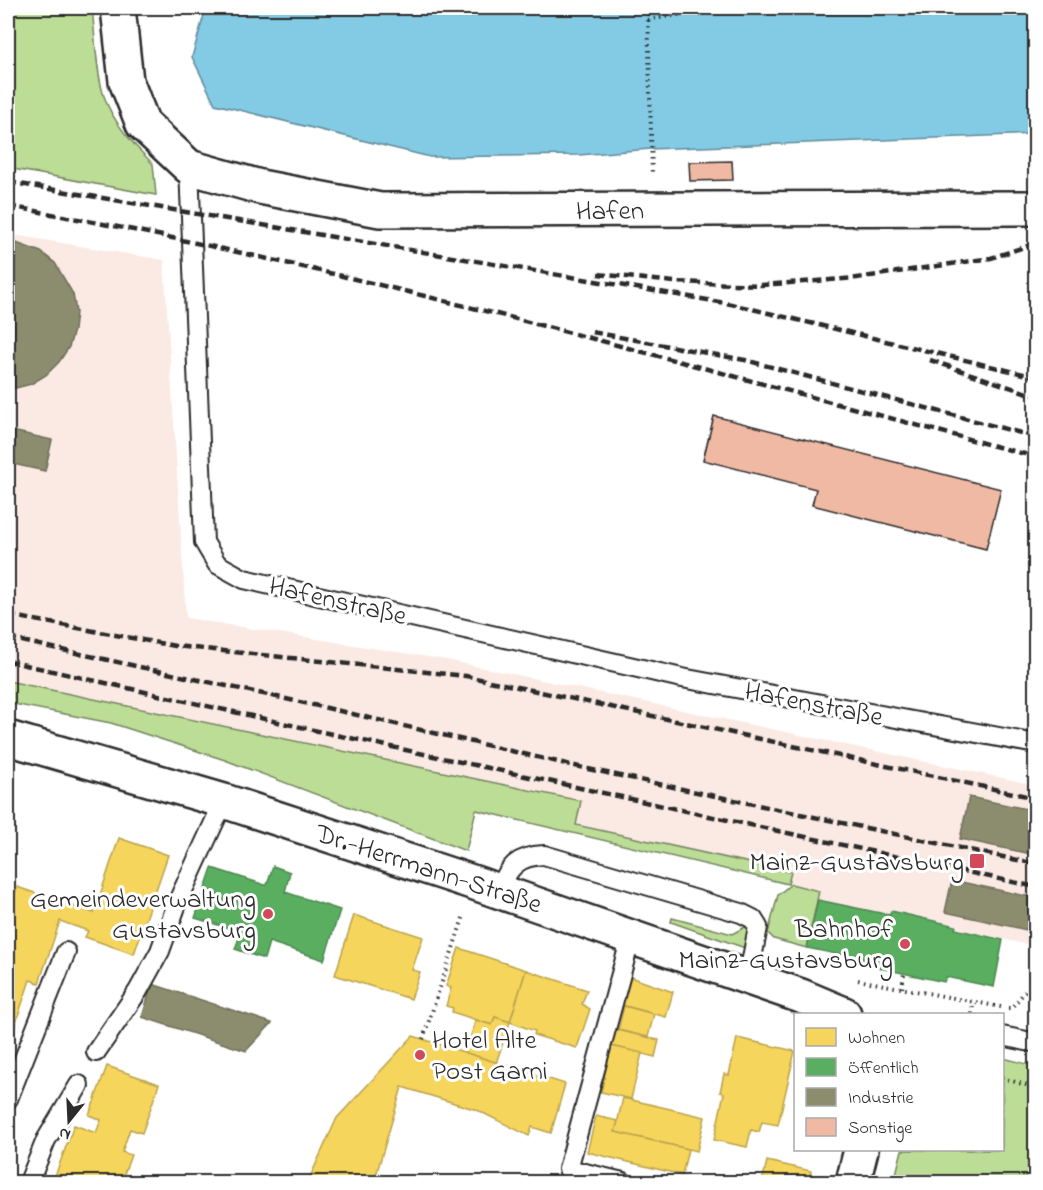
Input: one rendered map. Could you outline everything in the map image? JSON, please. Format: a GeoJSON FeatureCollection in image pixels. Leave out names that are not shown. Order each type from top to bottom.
{"type":"FeatureCollection","features":[{"type":"Feature","properties":{"kind":"street"},"geometry":{"type":"LineString","coordinates":[[118,8],[126,81],[143,124],[189,167]]}},
{"type":"Feature","properties":{"kind":"street","name":"Hafen"},"geometry":{"type":"LineString","coordinates":[[189,167],[260,187],[380,210],[1035,208]]}},
{"type":"Feature","properties":{"kind":"street","name":"Dr.-Herrmann-Straße"},"geometry":{"type":"LineString","coordinates":[[8,738],[224,801],[487,887],[801,996],[842,1013]]}},
{"type":"Feature","properties":{"kind":"street"},"geometry":{"type":"LineString","coordinates":[[854,1182],[861,1151]]}},
{"type":"Feature","properties":{"kind":"lane","name":"Hafenstraße"},"geometry":{"type":"LineString","coordinates":[[189,167],[204,542],[217,564],[244,579],[682,678],[1035,744]]}},
{"type":"Feature","properties":{"kind":"lane"},"geometry":{"type":"LineString","coordinates":[[96,1052],[138,991],[159,951],[178,901],[224,801]]}},
{"type":"Feature","properties":{"kind":"lane"},"geometry":{"type":"LineString","coordinates":[[487,887],[517,861],[528,856],[544,855],[741,913],[753,919],[758,927],[748,979]]}},
{"type":"Feature","properties":{"kind":"lane"},"geometry":{"type":"LineString","coordinates":[[623,1182],[568,1169],[631,937]]}},
{"type":"Feature","properties":{"kind":"lane"},"geometry":{"type":"LineString","coordinates":[[8,1098],[66,952]]}},
{"type":"Feature","properties":{"kind":"lane"},"geometry":{"type":"LineString","coordinates":[[1004,1036],[1035,1043]]}},
{"type":"Feature","properties":{"kind":"lane"},"geometry":{"type":"LineString","coordinates":[[29,1182],[46,1140],[79,1085]]}},
{"type":"Feature","properties":{"kind":"path"},"geometry":{"type":"LineString","coordinates":[[648,8],[650,149],[654,209]]}},
{"type":"Feature","properties":{"kind":"path"},"geometry":{"type":"LineString","coordinates":[[648,20],[719,8]]}},
{"type":"Feature","properties":{"kind":"path"},"geometry":{"type":"LineString","coordinates":[[423,1039],[487,887]]}},
{"type":"Feature","properties":{"kind":"path"},"geometry":{"type":"LineString","coordinates":[[902,988],[904,973]]}},
{"type":"Feature","properties":{"kind":"path"},"geometry":{"type":"LineString","coordinates":[[972,1013],[973,1002],[1011,1008],[1035,979]]}},
{"type":"Feature","properties":{"kind":"path"},"geometry":{"type":"LineString","coordinates":[[1004,1079],[1035,1088]]}},
{"type":"Feature","properties":{"kind":"shaded area"},"geometry":{"type":"Polygon","coordinates":[[[8,234],[164,260],[186,618],[447,660],[1035,785],[1035,946],[955,929],[956,925],[891,911],[890,915],[818,900],[819,890],[111,723],[8,703],[8,234]]]}},
{"type":"Feature","properties":{"kind":"green space"},"geometry":{"type":"Polygon","coordinates":[[[8,8],[92,8],[97,65],[104,96],[118,124],[153,164],[156,195],[8,168],[8,8]]]}},
{"type":"Feature","properties":{"kind":"green space"},"geometry":{"type":"Polygon","coordinates":[[[8,681],[581,801],[576,825],[791,872],[788,884],[476,810],[466,851],[225,760],[111,723],[8,703],[8,681]]]}},
{"type":"Feature","properties":{"kind":"green space"},"geometry":{"type":"Polygon","coordinates":[[[791,884],[819,891],[807,948],[774,939],[768,933],[778,895],[791,884]]]}},
{"type":"Feature","properties":{"kind":"green space"},"geometry":{"type":"Polygon","coordinates":[[[672,918],[732,934],[747,926],[749,935],[745,948],[671,922],[672,918]]]}},
{"type":"Feature","properties":{"kind":"green space"},"geometry":{"type":"Polygon","coordinates":[[[1004,1058],[1035,1066],[1035,1182],[894,1182],[902,1151],[1004,1151],[1004,1058]]]}},
{"type":"Feature","properties":{"kind":"water"},"geometry":{"type":"Polygon","coordinates":[[[206,8],[1035,8],[1035,134],[650,149],[579,155],[430,157],[215,104],[192,57],[206,8]]]}},
{"type":"Feature","properties":{"kind":"building: Wohnen"},"geometry":{"type":"Polygon","coordinates":[[[119,838],[168,855],[134,954],[85,937],[88,931],[60,921],[39,983],[30,980],[8,1046],[8,915],[17,887],[94,913],[119,838]]]}},
{"type":"Feature","properties":{"kind":"building: Wohnen"},"geometry":{"type":"Polygon","coordinates":[[[354,915],[423,937],[412,970],[420,972],[411,999],[335,975],[354,915]]]}},
{"type":"Feature","properties":{"kind":"building: Wohnen"},"geometry":{"type":"Polygon","coordinates":[[[459,948],[526,970],[510,1022],[495,1017],[492,1025],[452,1012],[453,1008],[446,1006],[451,988],[446,986],[459,948]]]}},
{"type":"Feature","properties":{"kind":"building: Wohnen"},"geometry":{"type":"Polygon","coordinates":[[[526,970],[587,990],[582,1004],[590,1009],[577,1048],[534,1035],[535,1031],[510,1022],[526,970]]]}},
{"type":"Feature","properties":{"kind":"building: Wohnen"},"geometry":{"type":"Polygon","coordinates":[[[630,977],[673,992],[666,1017],[622,1005],[630,977]]]}},
{"type":"Feature","properties":{"kind":"building: Wohnen"},"geometry":{"type":"Polygon","coordinates":[[[624,1006],[654,1014],[648,1037],[618,1030],[624,1006]]]}},
{"type":"Feature","properties":{"kind":"building: Wohnen"},"geometry":{"type":"Polygon","coordinates":[[[495,1017],[510,1022],[496,1063],[465,1053],[476,1020],[492,1025],[495,1017]]]}},
{"type":"Feature","properties":{"kind":"building: Wohnen"},"geometry":{"type":"Polygon","coordinates":[[[613,1029],[659,1040],[655,1057],[608,1045],[613,1029]]]}},
{"type":"Feature","properties":{"kind":"building: Wohnen"},"geometry":{"type":"Polygon","coordinates":[[[413,1036],[565,1084],[551,1133],[532,1127],[529,1136],[477,1110],[402,1087],[374,1182],[327,1182],[310,1177],[337,1118],[413,1036]]]}},
{"type":"Feature","properties":{"kind":"building: Wohnen"},"geometry":{"type":"Polygon","coordinates":[[[737,1038],[794,1051],[778,1125],[762,1122],[759,1132],[751,1130],[747,1147],[714,1140],[724,1093],[720,1092],[724,1074],[729,1075],[737,1038]]]}},
{"type":"Feature","properties":{"kind":"building: Wohnen"},"geometry":{"type":"Polygon","coordinates":[[[611,1046],[642,1053],[631,1099],[601,1092],[611,1046]]]}},
{"type":"Feature","properties":{"kind":"building: Wohnen"},"geometry":{"type":"Polygon","coordinates":[[[107,1066],[159,1084],[142,1133],[130,1129],[122,1152],[131,1155],[121,1182],[61,1182],[63,1179],[55,1176],[74,1125],[96,1133],[101,1120],[89,1115],[107,1066]]]}},
{"type":"Feature","properties":{"kind":"building: Wohnen"},"geometry":{"type":"Polygon","coordinates":[[[623,1098],[705,1117],[697,1151],[615,1132],[623,1098]]]}},
{"type":"Feature","properties":{"kind":"building: Wohnen"},"geometry":{"type":"Polygon","coordinates":[[[596,1116],[618,1121],[615,1132],[688,1149],[682,1175],[587,1152],[596,1116]]]}},
{"type":"Feature","properties":{"kind":"building: Wohnen"},"geometry":{"type":"Polygon","coordinates":[[[767,1161],[811,1171],[809,1182],[762,1182],[767,1161]]]}},
{"type":"Feature","properties":{"kind":"building: Öffentlich","name":"Gemeindeverwaltung Gustavsburg"},"geometry":{"type":"Polygon","coordinates":[[[273,866],[290,872],[285,892],[340,910],[324,960],[269,942],[264,959],[235,949],[241,932],[195,918],[212,868],[267,885],[273,866]]]}},
{"type":"Feature","properties":{"kind":"building: Öffentlich","name":"Bahnhof Mainz-Gustavsburg"},"geometry":{"type":"Polygon","coordinates":[[[818,900],[890,915],[891,911],[1003,940],[994,987],[946,977],[944,982],[879,968],[880,963],[807,948],[818,900]]]}},
{"type":"Feature","properties":{"kind":"building: Industrie"},"geometry":{"type":"Polygon","coordinates":[[[8,240],[41,252],[55,263],[73,294],[76,312],[69,347],[59,362],[46,375],[31,384],[8,390],[8,240]]]}},
{"type":"Feature","properties":{"kind":"building: Industrie"},"geometry":{"type":"Polygon","coordinates":[[[8,430],[52,440],[45,471],[8,463],[8,430]]]}},
{"type":"Feature","properties":{"kind":"building: Industrie"},"geometry":{"type":"Polygon","coordinates":[[[969,797],[1036,811],[1036,855],[960,839],[969,797]]]}},
{"type":"Feature","properties":{"kind":"building: Industrie"},"geometry":{"type":"Polygon","coordinates":[[[952,880],[1036,898],[1036,932],[945,912],[952,880]]]}},
{"type":"Feature","properties":{"kind":"building: Industrie"},"geometry":{"type":"Polygon","coordinates":[[[152,984],[272,1023],[246,1051],[142,1017],[152,984]]]}},
{"type":"Feature","properties":{"kind":"building: Sonstige"},"geometry":{"type":"Polygon","coordinates":[[[732,161],[733,180],[690,181],[689,162],[732,161]]]}},
{"type":"Feature","properties":{"kind":"building: Sonstige"},"geometry":{"type":"Polygon","coordinates":[[[714,416],[1001,489],[986,549],[812,505],[816,489],[703,460],[714,416]]]}},
{"type":"Feature","properties":{"kind":"railway"},"geometry":{"type":"LineString","coordinates":[[8,182],[731,304],[1036,377]]}},
{"type":"Feature","properties":{"kind":"railway"},"geometry":{"type":"LineString","coordinates":[[8,206],[138,231],[396,289],[652,354],[1036,457]]}},
{"type":"Feature","properties":{"kind":"railway"},"geometry":{"type":"LineString","coordinates":[[598,274],[674,282],[761,285],[857,278],[991,258],[1036,243]]}},
{"type":"Feature","properties":{"kind":"railway"},"geometry":{"type":"LineString","coordinates":[[592,332],[745,360],[1036,437]]}},
{"type":"Feature","properties":{"kind":"railway"},"geometry":{"type":"LineString","coordinates":[[930,360],[1036,396]]}},
{"type":"Feature","properties":{"kind":"railway"},"geometry":{"type":"LineString","coordinates":[[8,615],[175,646],[466,676],[1036,798]]}},
{"type":"Feature","properties":{"kind":"railway"},"geometry":{"type":"LineString","coordinates":[[8,638],[327,708],[588,769],[1036,864]]}},
{"type":"Feature","properties":{"kind":"railway"},"geometry":{"type":"LineString","coordinates":[[8,661],[318,731],[1036,887]]}},
{"type":"Feature","properties":{"kind":"place","name":"Mainz-Gustavsburg"},"geometry":{"type":"Point","coordinates":[977,861]}},
{"type":"Feature","properties":{"kind":"place","name":"Gemeindeverwaltung Gustavsburg"},"geometry":{"type":"Point","coordinates":[268,914]}},
{"type":"Feature","properties":{"kind":"place","name":"Bahnhof Mainz-Gustavsburg"},"geometry":{"type":"Point","coordinates":[905,944]}},
{"type":"Feature","properties":{"kind":"place","name":"Hotel Alte Post Garni"},"geometry":{"type":"Point","coordinates":[420,1055]}}]}
